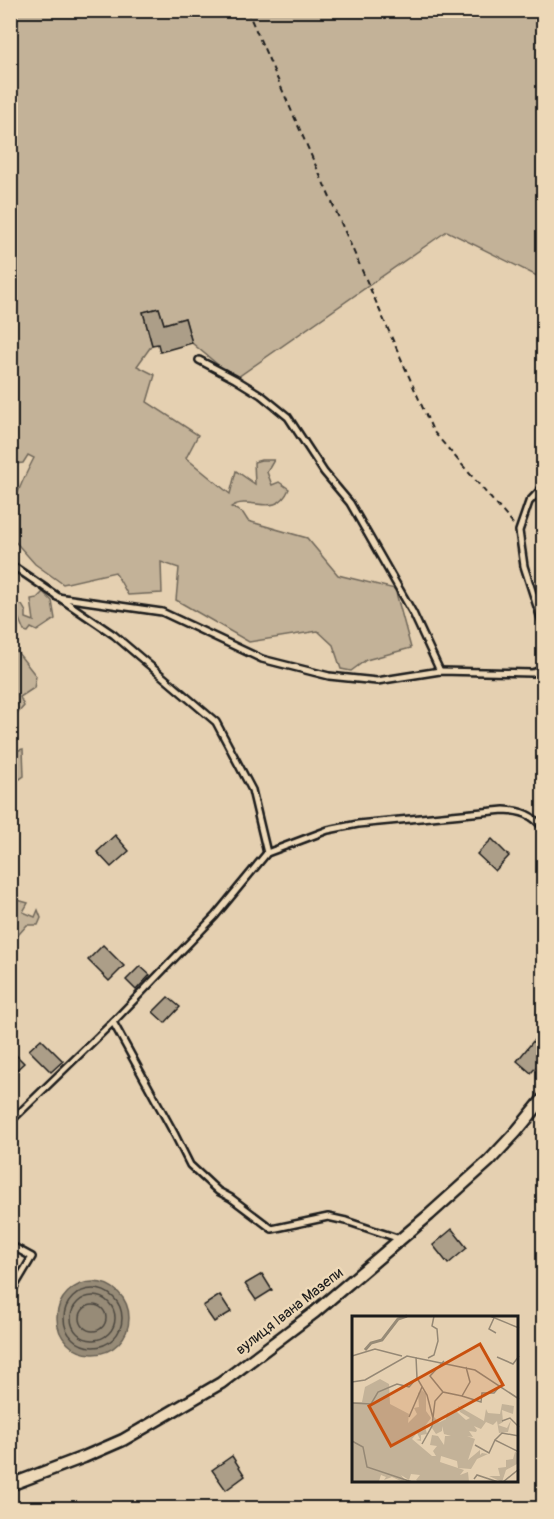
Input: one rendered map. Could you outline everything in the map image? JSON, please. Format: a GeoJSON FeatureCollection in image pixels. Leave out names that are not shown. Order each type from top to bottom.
{"type":"FeatureCollection","features":[{"type":"Feature","properties":{"kind":"street","name":"вулиця Івана Мазепи"},"geometry":{"type":"LineString","coordinates":[[10,1485],[123,1440],[221,1383],[315,1312],[489,1161],[543,1098]]}},
{"type":"Feature","properties":{"kind":"lane"},"geometry":{"type":"LineString","coordinates":[[199,360],[261,395],[288,417],[324,472],[350,503],[413,613],[440,670]]}},
{"type":"Feature","properties":{"kind":"lane"},"geometry":{"type":"LineString","coordinates":[[543,486],[529,502],[519,531],[524,566],[543,628]]}},
{"type":"Feature","properties":{"kind":"lane"},"geometry":{"type":"LineString","coordinates":[[10,564],[114,636],[216,722],[252,790],[267,853]]}},
{"type":"Feature","properties":{"kind":"lane"},"geometry":{"type":"LineString","coordinates":[[57,597],[162,612],[262,659],[329,676],[377,681],[440,670],[532,673],[543,669]]}},
{"type":"Feature","properties":{"kind":"lane"},"geometry":{"type":"LineString","coordinates":[[10,1122],[113,1022],[215,916],[267,853],[328,830],[357,824],[504,810],[515,810],[531,816],[543,829]]}},
{"type":"Feature","properties":{"kind":"lane"},"geometry":{"type":"LineString","coordinates":[[113,1022],[190,1165],[218,1191],[272,1229],[328,1217],[400,1239]]}},
{"type":"Feature","properties":{"kind":"lane"},"geometry":{"type":"LineString","coordinates":[[10,1245],[32,1257],[10,1294]]}},
{"type":"Feature","properties":{"kind":"path"},"geometry":{"type":"LineString","coordinates":[[247,10],[433,431],[519,531]]}},
{"type":"Feature","properties":{"kind":"shaded area"},"geometry":{"type":"Polygon","coordinates":[[[11,11],[543,11],[543,279],[447,231],[235,379],[192,343],[185,318],[164,324],[159,308],[143,312],[152,345],[137,366],[155,375],[147,402],[198,435],[186,458],[230,494],[236,471],[255,484],[254,462],[274,460],[267,472],[272,485],[279,482],[289,489],[284,498],[270,505],[246,503],[231,507],[243,513],[248,521],[307,538],[338,575],[395,589],[411,648],[366,660],[351,671],[341,669],[333,645],[318,631],[249,642],[176,600],[179,568],[161,562],[162,593],[128,595],[115,572],[63,584],[35,564],[11,537],[12,515],[17,496],[34,458],[28,455],[23,463],[14,464],[16,474],[11,479],[11,11]]]}},
{"type":"Feature","properties":{"kind":"shaded area"},"geometry":{"type":"Polygon","coordinates":[[[43,592],[52,601],[55,619],[37,631],[31,628],[28,632],[24,631],[19,619],[11,623],[11,607],[22,605],[26,618],[34,621],[31,599],[37,598],[43,592]]]}},
{"type":"Feature","properties":{"kind":"shaded area"},"geometry":{"type":"Polygon","coordinates":[[[11,647],[36,676],[34,688],[20,697],[24,706],[16,715],[11,716],[11,647]]]}},
{"type":"Feature","properties":{"kind":"shaded area"},"geometry":{"type":"Polygon","coordinates":[[[23,749],[24,776],[11,785],[11,752],[23,749]]]}},
{"type":"Feature","properties":{"kind":"shaded area"},"geometry":{"type":"Polygon","coordinates":[[[14,899],[28,903],[23,912],[35,917],[38,910],[41,918],[38,925],[27,925],[11,943],[11,908],[14,899]]]}},
{"type":"Feature","properties":{"kind":"water"},"geometry":{"type":"Polygon","coordinates":[[[93,1282],[113,1288],[123,1298],[129,1318],[123,1338],[113,1348],[93,1354],[73,1348],[63,1338],[57,1318],[63,1298],[73,1288],[93,1282]]]}},
{"type":"Feature","properties":{"kind":"building"},"geometry":{"type":"Polygon","coordinates":[[[159,308],[164,324],[185,318],[192,343],[160,352],[158,344],[152,345],[143,312],[159,308]]]}},
{"type":"Feature","properties":{"kind":"building"},"geometry":{"type":"Polygon","coordinates":[[[115,835],[129,851],[111,867],[97,852],[115,835]]]}},
{"type":"Feature","properties":{"kind":"building"},"geometry":{"type":"Polygon","coordinates":[[[492,839],[509,856],[495,871],[477,854],[492,839]]]}},
{"type":"Feature","properties":{"kind":"building"},"geometry":{"type":"Polygon","coordinates":[[[103,945],[124,966],[109,981],[88,960],[103,945]]]}},
{"type":"Feature","properties":{"kind":"building"},"geometry":{"type":"Polygon","coordinates":[[[140,966],[150,975],[136,990],[126,980],[140,966]]]}},
{"type":"Feature","properties":{"kind":"building"},"geometry":{"type":"Polygon","coordinates":[[[168,997],[180,1007],[165,1023],[153,1012],[168,997]]]}},
{"type":"Feature","properties":{"kind":"building"},"geometry":{"type":"Polygon","coordinates":[[[41,1039],[63,1061],[51,1072],[29,1050],[41,1039]]]}},
{"type":"Feature","properties":{"kind":"building"},"geometry":{"type":"Polygon","coordinates":[[[534,1040],[543,1048],[543,1059],[531,1073],[517,1061],[534,1040]]]}},
{"type":"Feature","properties":{"kind":"building"},"geometry":{"type":"Polygon","coordinates":[[[10,1049],[24,1063],[10,1076],[10,1049]]]}},
{"type":"Feature","properties":{"kind":"building"},"geometry":{"type":"Polygon","coordinates":[[[452,1229],[467,1248],[448,1264],[433,1245],[452,1229]]]}},
{"type":"Feature","properties":{"kind":"building"},"geometry":{"type":"Polygon","coordinates":[[[262,1274],[272,1290],[256,1300],[245,1284],[262,1274]]]}},
{"type":"Feature","properties":{"kind":"building"},"geometry":{"type":"Polygon","coordinates":[[[220,1295],[231,1312],[214,1322],[203,1306],[220,1295]]]}},
{"type":"Feature","properties":{"kind":"building"},"geometry":{"type":"Polygon","coordinates":[[[232,1456],[245,1476],[226,1490],[212,1470],[232,1456]]]}}]}
